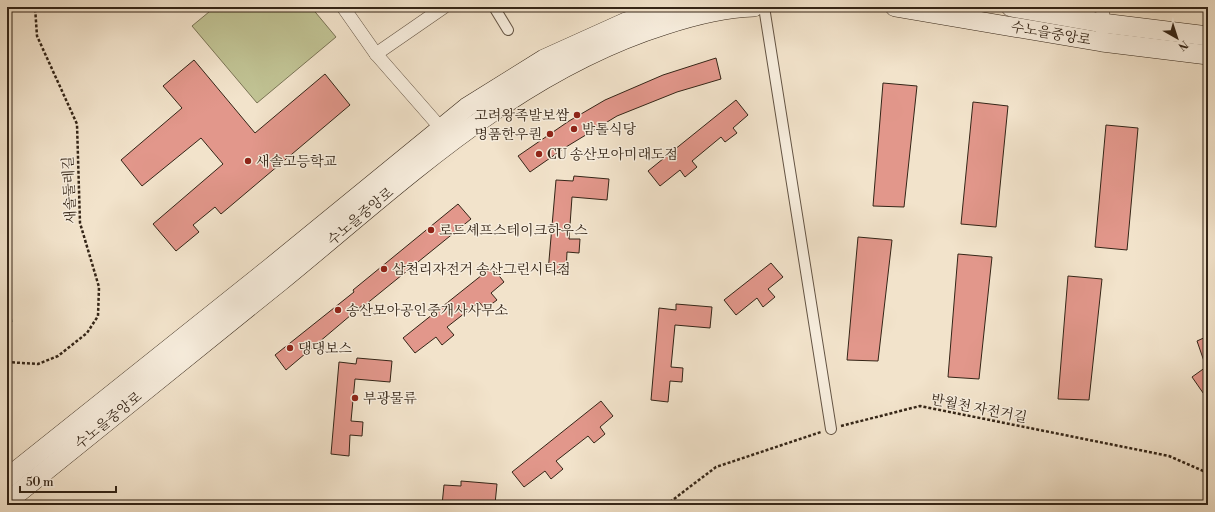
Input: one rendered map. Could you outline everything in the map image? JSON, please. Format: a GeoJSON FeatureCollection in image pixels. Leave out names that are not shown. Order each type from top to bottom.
{"type":"FeatureCollection","features":[{"type":"Feature","properties":{"kind":"main road","name":"수노을중앙로"},"geometry":{"type":"LineString","coordinates":[[7,502],[282,280],[446,134],[468,107],[544,59],[626,22],[678,7]]}},
{"type":"Feature","properties":{"kind":"main road","name":"수노을중앙로"},"geometry":{"type":"LineString","coordinates":[[7,478],[270,268],[446,134],[582,59],[637,33],[690,17],[731,7],[754,7]]}},
{"type":"Feature","properties":{"kind":"main road","name":"수노을중앙로"},"geometry":{"type":"LineString","coordinates":[[894,7],[1102,24],[1208,36]]}},
{"type":"Feature","properties":{"kind":"main road","name":"수노을중앙로"},"geometry":{"type":"LineString","coordinates":[[1011,7],[1102,24],[1208,54]]}},
{"type":"Feature","properties":{"kind":"street"},"geometry":{"type":"LineString","coordinates":[[343,7],[376,54],[446,134]]}},
{"type":"Feature","properties":{"kind":"street"},"geometry":{"type":"LineString","coordinates":[[376,54],[444,7]]}},
{"type":"Feature","properties":{"kind":"street"},"geometry":{"type":"LineString","coordinates":[[494,7],[508,30]]}},
{"type":"Feature","properties":{"kind":"street"},"geometry":{"type":"LineString","coordinates":[[764,7],[832,429]]}},
{"type":"Feature","properties":{"kind":"path","name":"새솔둘레길"},"geometry":{"type":"LineString","coordinates":[[7,362],[38,364],[58,356],[87,333],[98,316],[99,287],[80,223],[77,124],[37,36],[35,7]]}},
{"type":"Feature","properties":{"kind":"path","name":"반월천 자전거길"},"geometry":{"type":"LineString","coordinates":[[666,505],[716,467],[832,429],[920,406],[1169,456],[1208,473]]}},
{"type":"Feature","properties":{"kind":"green space"},"geometry":{"type":"Polygon","coordinates":[[[215,7],[311,7],[336,37],[257,103],[192,26],[215,7]]]}},
{"type":"Feature","properties":{"kind":"water"},"geometry":{"type":"Polygon","coordinates":[[[7,286],[12,322],[7,322],[7,286]]]}},
{"type":"Feature","properties":{"kind":"building"},"geometry":{"type":"Polygon","coordinates":[[[716,58],[721,79],[677,92],[617,116],[566,147],[530,172],[518,156],[569,121],[605,100],[663,75],[716,58]]]}},
{"type":"Feature","properties":{"kind":"building"},"geometry":{"type":"Polygon","coordinates":[[[194,60],[255,133],[325,74],[350,105],[221,214],[215,207],[193,225],[199,232],[176,251],[153,224],[223,164],[201,138],[142,186],[121,160],[182,108],[163,86],[194,60]]]}},
{"type":"Feature","properties":{"kind":"building"},"geometry":{"type":"Polygon","coordinates":[[[883,83],[917,86],[904,207],[873,206],[883,83]]]}},
{"type":"Feature","properties":{"kind":"building"},"geometry":{"type":"Polygon","coordinates":[[[736,100],[748,115],[733,128],[737,133],[725,142],[721,137],[692,161],[697,167],[685,177],[680,170],[660,186],[648,171],[736,100]]]}},
{"type":"Feature","properties":{"kind":"building"},"geometry":{"type":"Polygon","coordinates":[[[973,102],[1008,106],[996,227],[961,224],[973,102]]]}},
{"type":"Feature","properties":{"kind":"building"},"geometry":{"type":"Polygon","coordinates":[[[1106,125],[1138,128],[1127,250],[1095,247],[1106,125]]]}},
{"type":"Feature","properties":{"kind":"building"},"geometry":{"type":"Polygon","coordinates":[[[574,176],[609,179],[607,200],[572,197],[569,239],[580,239],[579,253],[567,252],[566,273],[548,272],[556,180],[573,181],[574,176]]]}},
{"type":"Feature","properties":{"kind":"building"},"geometry":{"type":"Polygon","coordinates":[[[458,204],[471,219],[365,305],[364,304],[286,370],[275,355],[354,292],[353,290],[458,204]]]}},
{"type":"Feature","properties":{"kind":"building"},"geometry":{"type":"Polygon","coordinates":[[[858,237],[892,240],[878,361],[847,360],[858,237]]]}},
{"type":"Feature","properties":{"kind":"building"},"geometry":{"type":"Polygon","coordinates":[[[958,254],[992,257],[979,379],[948,377],[958,254]]]}},
{"type":"Feature","properties":{"kind":"building"},"geometry":{"type":"Polygon","coordinates":[[[771,263],[783,277],[768,289],[775,297],[763,307],[757,298],[736,315],[724,300],[771,263]]]}},
{"type":"Feature","properties":{"kind":"building"},"geometry":{"type":"Polygon","coordinates":[[[492,267],[504,282],[491,293],[497,300],[485,309],[479,302],[447,327],[454,335],[442,345],[436,337],[415,353],[403,338],[492,267]]]}},
{"type":"Feature","properties":{"kind":"building"},"geometry":{"type":"Polygon","coordinates":[[[1068,276],[1102,279],[1089,400],[1058,399],[1068,276]]]}},
{"type":"Feature","properties":{"kind":"building"},"geometry":{"type":"Polygon","coordinates":[[[676,304],[712,307],[710,328],[675,325],[671,367],[683,368],[682,382],[670,381],[668,402],[651,400],[659,308],[676,310],[676,304]]]}},
{"type":"Feature","properties":{"kind":"building"},"geometry":{"type":"Polygon","coordinates":[[[1208,336],[1208,400],[1192,377],[1206,367],[1197,341],[1208,336]]]}},
{"type":"Feature","properties":{"kind":"building"},"geometry":{"type":"Polygon","coordinates":[[[357,358],[392,361],[390,382],[355,379],[351,421],[363,422],[362,436],[350,435],[349,456],[331,454],[339,362],[356,364],[357,358]]]}},
{"type":"Feature","properties":{"kind":"building"},"geometry":{"type":"Polygon","coordinates":[[[601,401],[613,416],[600,427],[605,434],[594,443],[588,436],[556,461],[563,469],[551,479],[545,471],[524,487],[512,472],[601,401]]]}},
{"type":"Feature","properties":{"kind":"building"},"geometry":{"type":"Polygon","coordinates":[[[461,481],[497,484],[495,504],[460,502],[459,505],[442,505],[444,485],[461,486],[461,481]]]}},
{"type":"Feature","properties":{"kind":"place","name":"고려왕족발보쌈"},"geometry":{"type":"Point","coordinates":[577,115]}},
{"type":"Feature","properties":{"kind":"place","name":"밤톨식당"},"geometry":{"type":"Point","coordinates":[574,129]}},
{"type":"Feature","properties":{"kind":"place","name":"명품한우퀀"},"geometry":{"type":"Point","coordinates":[550,134]}},
{"type":"Feature","properties":{"kind":"place","name":"CU 송산모아미래도점"},"geometry":{"type":"Point","coordinates":[539,154]}},
{"type":"Feature","properties":{"kind":"place","name":"새솔고등학교"},"geometry":{"type":"Point","coordinates":[248,161]}},
{"type":"Feature","properties":{"kind":"place","name":"로드셰프스테이크하우스"},"geometry":{"type":"Point","coordinates":[431,230]}},
{"type":"Feature","properties":{"kind":"place","name":"삼천리자전거 송산그린시티점"},"geometry":{"type":"Point","coordinates":[384,269]}},
{"type":"Feature","properties":{"kind":"place","name":"송산모아공인중개사사무소"},"geometry":{"type":"Point","coordinates":[338,310]}},
{"type":"Feature","properties":{"kind":"place","name":"댕댕보스"},"geometry":{"type":"Point","coordinates":[290,348]}},
{"type":"Feature","properties":{"kind":"place","name":"부광물류"},"geometry":{"type":"Point","coordinates":[355,398]}}]}
